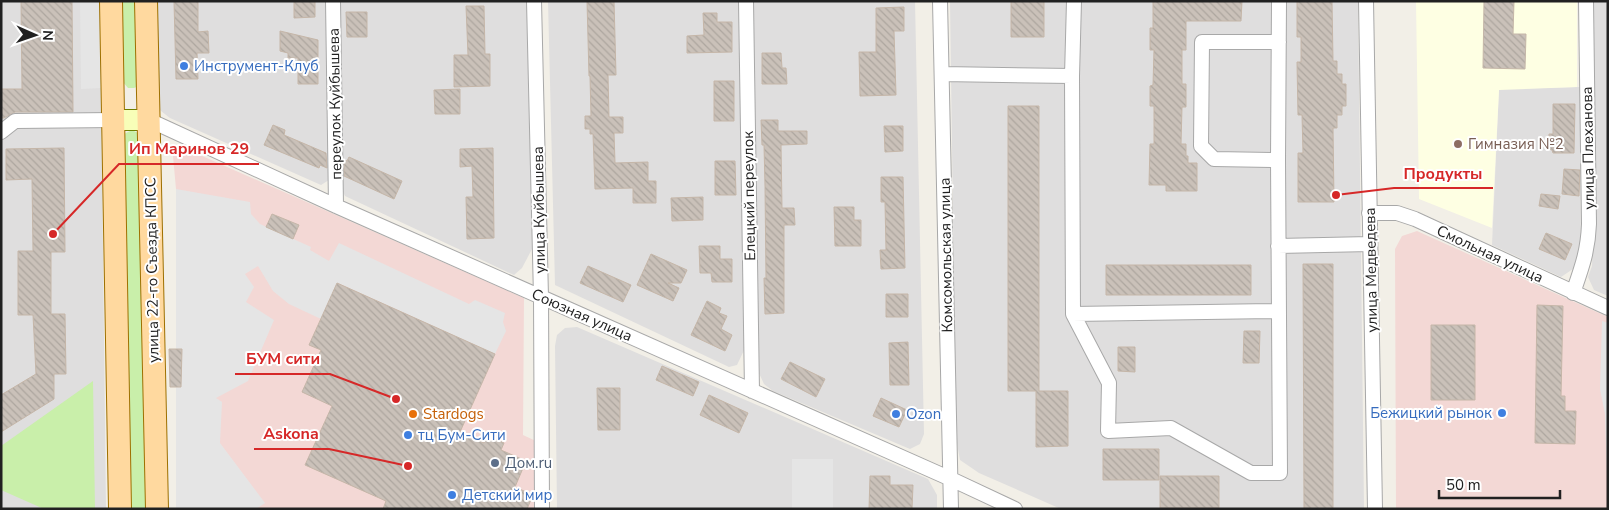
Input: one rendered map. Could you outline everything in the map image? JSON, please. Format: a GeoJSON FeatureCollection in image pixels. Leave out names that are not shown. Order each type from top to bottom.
{"type":"FeatureCollection","features":[{"type":"Feature","properties":{"kind":"main road"},"geometry":{"type":"LineString","coordinates":[[111,1],[120,509]]}},
{"type":"Feature","properties":{"kind":"main road","name":"улица 22-го Съезда КПСС"},"geometry":{"type":"LineString","coordinates":[[146,1],[157,509]]}},
{"type":"Feature","properties":{"kind":"main road"},"geometry":{"type":"LineString","coordinates":[[114,120],[149,120]]}},
{"type":"Feature","properties":{"kind":"street","name":"переулок Куйбышева"},"geometry":{"type":"LineString","coordinates":[[333,1],[336,206]]}},
{"type":"Feature","properties":{"kind":"street","name":"улица Куйбышева"},"geometry":{"type":"LineString","coordinates":[[534,1],[541,297],[542,509]]}},
{"type":"Feature","properties":{"kind":"street","name":"Елецкий переулок"},"geometry":{"type":"LineString","coordinates":[[746,1],[752,392]]}},
{"type":"Feature","properties":{"kind":"street","name":"Комсомольская улица"},"geometry":{"type":"LineString","coordinates":[[940,1],[951,509]]}},
{"type":"Feature","properties":{"kind":"street"},"geometry":{"type":"LineString","coordinates":[[1074,1],[1072,76],[1073,314],[1109,383],[1108,431],[1171,428],[1251,473],[1280,473],[1278,246],[1279,1]]}},
{"type":"Feature","properties":{"kind":"street","name":"улица Медведева"},"geometry":{"type":"LineString","coordinates":[[1366,1],[1375,509]]}},
{"type":"Feature","properties":{"kind":"street","name":"улица Плеханова"},"geometry":{"type":"LineString","coordinates":[[1573,292],[1588,246],[1589,224],[1586,1]]}},
{"type":"Feature","properties":{"kind":"street"},"geometry":{"type":"LineString","coordinates":[[1278,160],[1214,159],[1201,146],[1202,42],[1279,42]]}},
{"type":"Feature","properties":{"kind":"street"},"geometry":{"type":"LineString","coordinates":[[942,74],[1072,76]]}},
{"type":"Feature","properties":{"kind":"street"},"geometry":{"type":"LineString","coordinates":[[1,132],[15,121],[114,120]]}},
{"type":"Feature","properties":{"kind":"street","name":"Союзная улица"},"geometry":{"type":"LineString","coordinates":[[149,120],[336,206],[1015,509]]}},
{"type":"Feature","properties":{"kind":"street","name":"Смольная улица"},"geometry":{"type":"LineString","coordinates":[[1369,213],[1397,213],[1415,219],[1608,308]]}},
{"type":"Feature","properties":{"kind":"street"},"geometry":{"type":"LineString","coordinates":[[1278,246],[1370,244]]}},
{"type":"Feature","properties":{"kind":"street"},"geometry":{"type":"LineString","coordinates":[[1073,314],[1279,311]]}},
{"type":"Feature","properties":{"kind":"shaded area"},"geometry":{"type":"Polygon","coordinates":[[[1,1],[100,1],[106,509],[1,509],[1,1]]]}},
{"type":"Feature","properties":{"kind":"shaded area"},"geometry":{"type":"Polygon","coordinates":[[[80,1],[100,1],[101,88],[81,89],[80,1]]]}},
{"type":"Feature","properties":{"kind":"shaded area"},"geometry":{"type":"Polygon","coordinates":[[[152,1],[327,1],[329,180],[321,185],[170,118],[161,111],[154,102],[152,1]]]}},
{"type":"Feature","properties":{"kind":"shaded area"},"geometry":{"type":"Polygon","coordinates":[[[337,1],[527,1],[532,249],[522,268],[514,275],[345,196],[340,186],[337,1]]]}},
{"type":"Feature","properties":{"kind":"shaded area"},"geometry":{"type":"Polygon","coordinates":[[[548,1],[742,1],[747,344],[737,365],[729,367],[555,285],[548,1]]]}},
{"type":"Feature","properties":{"kind":"shaded area"},"geometry":{"type":"Polygon","coordinates":[[[752,1],[915,1],[924,434],[920,444],[910,449],[773,391],[764,384],[758,371],[752,1]]]}},
{"type":"Feature","properties":{"kind":"shaded area"},"geometry":{"type":"Polygon","coordinates":[[[950,1],[1358,1],[1364,509],[1061,509],[979,473],[960,460],[956,438],[950,1]]]}},
{"type":"Feature","properties":{"kind":"shaded area","name":"Гимназия №2"},"geometry":{"type":"Polygon","coordinates":[[[1416,1],[1577,1],[1577,87],[1499,90],[1492,228],[1419,199],[1416,1]]]}},
{"type":"Feature","properties":{"kind":"shaded area"},"geometry":{"type":"Polygon","coordinates":[[[1592,1],[1608,1],[1608,296],[1594,290],[1588,277],[1592,266],[1594,213],[1592,1]]]}},
{"type":"Feature","properties":{"kind":"shaded area"},"geometry":{"type":"Polygon","coordinates":[[[1580,87],[1581,257],[1573,269],[1561,277],[1492,245],[1499,89],[1580,87]]]}},
{"type":"Feature","properties":{"kind":"shaded area"},"geometry":{"type":"Polygon","coordinates":[[[175,144],[524,298],[523,435],[538,442],[539,509],[176,509],[176,189],[173,156],[175,144]]]}},
{"type":"Feature","properties":{"kind":"shaded area"},"geometry":{"type":"Polygon","coordinates":[[[176,189],[250,202],[251,214],[260,224],[311,247],[310,250],[329,261],[339,243],[469,304],[475,300],[505,313],[503,322],[506,331],[495,354],[338,283],[321,319],[289,304],[273,291],[258,266],[245,274],[254,287],[246,302],[274,320],[248,381],[216,398],[222,402],[220,443],[265,503],[256,509],[176,509],[176,189]]]}},
{"type":"Feature","properties":{"kind":"shaded area","name":"Бежицкий рынок"},"geometry":{"type":"Polygon","coordinates":[[[1417,231],[1608,317],[1608,509],[1396,509],[1395,249],[1402,236],[1417,231]]]}},
{"type":"Feature","properties":{"kind":"shaded area"},"geometry":{"type":"Polygon","coordinates":[[[1602,321],[1608,323],[1608,509],[1605,414],[1600,389],[1602,321]]]}},
{"type":"Feature","properties":{"kind":"shaded area"},"geometry":{"type":"Polygon","coordinates":[[[577,327],[928,479],[937,495],[937,509],[557,509],[555,346],[557,335],[565,328],[577,327]]]}},
{"type":"Feature","properties":{"kind":"shaded area"},"geometry":{"type":"Polygon","coordinates":[[[792,459],[833,459],[833,509],[792,509],[792,459]]]}},
{"type":"Feature","properties":{"kind":"green space"},"geometry":{"type":"Polygon","coordinates":[[[120,1],[139,1],[139,86],[134,88],[128,88],[123,82],[120,1]]]}},
{"type":"Feature","properties":{"kind":"green space"},"geometry":{"type":"Polygon","coordinates":[[[132,130],[138,133],[147,509],[129,509],[124,134],[132,130]]]}},
{"type":"Feature","properties":{"kind":"green space"},"geometry":{"type":"Polygon","coordinates":[[[93,381],[95,509],[44,509],[1,490],[1,446],[93,381]]]}},
{"type":"Feature","properties":{"kind":"building"},"geometry":{"type":"Polygon","coordinates":[[[21,1],[72,1],[73,112],[15,112],[1,118],[1,89],[22,89],[21,1]]]}},
{"type":"Feature","properties":{"kind":"building"},"geometry":{"type":"Polygon","coordinates":[[[174,1],[198,1],[198,32],[208,31],[209,53],[197,53],[198,79],[176,79],[174,1]]]}},
{"type":"Feature","properties":{"kind":"building"},"geometry":{"type":"Polygon","coordinates":[[[294,1],[315,1],[315,17],[294,18],[294,1]]]}},
{"type":"Feature","properties":{"kind":"building"},"geometry":{"type":"Polygon","coordinates":[[[587,1],[614,1],[616,75],[608,75],[609,117],[623,117],[623,133],[614,133],[615,163],[648,162],[648,181],[656,181],[656,203],[633,203],[633,188],[595,189],[593,134],[590,134],[590,129],[585,129],[585,116],[591,116],[587,1]]]}},
{"type":"Feature","properties":{"kind":"building"},"geometry":{"type":"Polygon","coordinates":[[[1011,1],[1044,1],[1044,37],[1011,37],[1011,1]]]}},
{"type":"Feature","properties":{"kind":"building"},"geometry":{"type":"Polygon","coordinates":[[[1153,1],[1242,1],[1241,21],[1186,21],[1186,50],[1182,50],[1182,84],[1186,84],[1186,107],[1182,107],[1181,144],[1186,144],[1188,163],[1197,163],[1197,191],[1166,191],[1166,185],[1149,185],[1150,144],[1154,144],[1154,106],[1150,106],[1154,50],[1150,50],[1150,28],[1153,28],[1153,1]]]}},
{"type":"Feature","properties":{"kind":"building"},"geometry":{"type":"Polygon","coordinates":[[[1297,1],[1332,1],[1333,61],[1337,61],[1337,74],[1342,74],[1342,84],[1346,84],[1346,106],[1342,106],[1342,115],[1337,115],[1337,128],[1333,128],[1334,202],[1298,202],[1298,153],[1303,153],[1302,115],[1298,115],[1297,62],[1301,62],[1301,37],[1297,37],[1297,1]]]}},
{"type":"Feature","properties":{"kind":"building"},"geometry":{"type":"Polygon","coordinates":[[[1484,1],[1514,1],[1513,34],[1526,34],[1525,69],[1483,68],[1484,1]]]}},
{"type":"Feature","properties":{"kind":"building"},"geometry":{"type":"Polygon","coordinates":[[[466,6],[484,6],[485,54],[490,54],[490,86],[454,87],[454,55],[468,55],[466,6]]]}},
{"type":"Feature","properties":{"kind":"building"},"geometry":{"type":"Polygon","coordinates":[[[904,7],[904,31],[894,31],[896,95],[860,96],[859,52],[876,52],[876,8],[904,7]]]}},
{"type":"Feature","properties":{"kind":"building"},"geometry":{"type":"Polygon","coordinates":[[[346,12],[367,12],[367,37],[347,37],[346,12]]]}},
{"type":"Feature","properties":{"kind":"building"},"geometry":{"type":"Polygon","coordinates":[[[703,13],[717,13],[717,22],[732,22],[732,52],[687,53],[687,36],[704,35],[703,13]]]}},
{"type":"Feature","properties":{"kind":"building"},"geometry":{"type":"Polygon","coordinates":[[[280,31],[318,40],[318,84],[298,84],[298,58],[288,58],[288,53],[280,51],[280,31]]]}},
{"type":"Feature","properties":{"kind":"building"},"geometry":{"type":"Polygon","coordinates":[[[762,53],[781,53],[782,68],[786,68],[787,84],[762,84],[762,53]]]}},
{"type":"Feature","properties":{"kind":"building"},"geometry":{"type":"Polygon","coordinates":[[[714,81],[734,81],[734,121],[714,121],[714,81]]]}},
{"type":"Feature","properties":{"kind":"building"},"geometry":{"type":"Polygon","coordinates":[[[460,89],[460,114],[435,114],[434,90],[460,89]]]}},
{"type":"Feature","properties":{"kind":"building"},"geometry":{"type":"Polygon","coordinates":[[[1553,104],[1575,104],[1574,153],[1553,153],[1549,149],[1549,134],[1553,134],[1553,104]]]}},
{"type":"Feature","properties":{"kind":"building"},"geometry":{"type":"Polygon","coordinates":[[[1008,106],[1039,106],[1039,391],[1068,391],[1068,446],[1036,447],[1036,391],[1008,391],[1008,106]]]}},
{"type":"Feature","properties":{"kind":"building"},"geometry":{"type":"Polygon","coordinates":[[[761,120],[778,120],[778,131],[807,131],[807,144],[781,145],[782,208],[794,208],[795,225],[784,225],[784,313],[765,314],[765,186],[761,120]]]}},
{"type":"Feature","properties":{"kind":"building"},"geometry":{"type":"Polygon","coordinates":[[[273,125],[285,130],[284,135],[326,153],[327,168],[320,165],[319,168],[264,145],[273,125]]]}},
{"type":"Feature","properties":{"kind":"building"},"geometry":{"type":"Polygon","coordinates":[[[884,126],[903,126],[903,151],[885,152],[884,126]]]}},
{"type":"Feature","properties":{"kind":"building"},"geometry":{"type":"Polygon","coordinates":[[[64,148],[65,252],[51,252],[51,314],[65,314],[66,374],[54,374],[54,399],[1,432],[1,395],[36,374],[33,315],[18,315],[18,251],[33,251],[32,179],[6,180],[6,149],[64,148]]]}},
{"type":"Feature","properties":{"kind":"building"},"geometry":{"type":"Polygon","coordinates":[[[493,148],[494,238],[467,239],[466,197],[473,197],[472,166],[460,167],[460,149],[493,148]]]}},
{"type":"Feature","properties":{"kind":"building"},"geometry":{"type":"Polygon","coordinates":[[[349,157],[402,181],[394,199],[344,176],[344,160],[347,161],[349,157]]]}},
{"type":"Feature","properties":{"kind":"building"},"geometry":{"type":"Polygon","coordinates":[[[715,161],[735,161],[736,195],[715,195],[715,161]]]}},
{"type":"Feature","properties":{"kind":"building"},"geometry":{"type":"Polygon","coordinates":[[[1564,169],[1580,170],[1579,196],[1562,194],[1564,169]]]}},
{"type":"Feature","properties":{"kind":"building"},"geometry":{"type":"Polygon","coordinates":[[[881,177],[903,177],[905,268],[881,269],[880,250],[886,250],[885,202],[881,202],[881,177]]]}},
{"type":"Feature","properties":{"kind":"building"},"geometry":{"type":"Polygon","coordinates":[[[1541,194],[1560,196],[1558,209],[1539,206],[1541,194]]]}},
{"type":"Feature","properties":{"kind":"building"},"geometry":{"type":"Polygon","coordinates":[[[703,197],[703,220],[672,221],[671,198],[703,197]]]}},
{"type":"Feature","properties":{"kind":"building"},"geometry":{"type":"Polygon","coordinates":[[[834,207],[854,207],[854,220],[861,220],[861,246],[835,246],[834,207]]]}},
{"type":"Feature","properties":{"kind":"building"},"geometry":{"type":"Polygon","coordinates":[[[272,214],[299,225],[293,239],[266,227],[272,214]]]}},
{"type":"Feature","properties":{"kind":"building"},"geometry":{"type":"Polygon","coordinates":[[[1546,233],[1572,244],[1565,260],[1539,249],[1546,233]]]}},
{"type":"Feature","properties":{"kind":"building"},"geometry":{"type":"Polygon","coordinates":[[[699,246],[720,246],[720,259],[732,259],[732,282],[712,282],[711,273],[700,273],[699,246]]]}},
{"type":"Feature","properties":{"kind":"building"},"geometry":{"type":"Polygon","coordinates":[[[651,254],[687,270],[681,283],[668,283],[679,288],[673,301],[637,285],[651,254]]]}},
{"type":"Feature","properties":{"kind":"building"},"geometry":{"type":"Polygon","coordinates":[[[1303,264],[1333,264],[1333,509],[1304,509],[1303,264]]]}},
{"type":"Feature","properties":{"kind":"building"},"geometry":{"type":"Polygon","coordinates":[[[1106,265],[1251,265],[1251,295],[1106,295],[1106,265]]]}},
{"type":"Feature","properties":{"kind":"building"},"geometry":{"type":"Polygon","coordinates":[[[588,266],[631,285],[623,302],[580,283],[588,266]]]}},
{"type":"Feature","properties":{"kind":"building"},"geometry":{"type":"Polygon","coordinates":[[[337,283],[495,354],[460,432],[484,443],[487,435],[504,443],[501,450],[526,461],[515,487],[533,495],[527,509],[383,509],[386,501],[305,465],[332,406],[302,392],[321,350],[309,345],[337,283]]]}},
{"type":"Feature","properties":{"kind":"building"},"geometry":{"type":"Polygon","coordinates":[[[886,294],[908,294],[908,317],[886,317],[886,294]]]}},
{"type":"Feature","properties":{"kind":"building"},"geometry":{"type":"Polygon","coordinates":[[[707,301],[721,308],[719,313],[727,316],[721,329],[732,335],[725,351],[691,335],[707,301]]]}},
{"type":"Feature","properties":{"kind":"building"},"geometry":{"type":"Polygon","coordinates":[[[1537,305],[1563,306],[1561,396],[1565,396],[1565,411],[1576,411],[1575,444],[1535,443],[1537,305]]]}},
{"type":"Feature","properties":{"kind":"building"},"geometry":{"type":"Polygon","coordinates":[[[1431,325],[1475,325],[1475,400],[1431,400],[1431,325]]]}},
{"type":"Feature","properties":{"kind":"building"},"geometry":{"type":"Polygon","coordinates":[[[1244,331],[1260,331],[1259,363],[1243,363],[1244,331]]]}},
{"type":"Feature","properties":{"kind":"building"},"geometry":{"type":"Polygon","coordinates":[[[908,342],[909,385],[890,385],[889,343],[908,342]]]}},
{"type":"Feature","properties":{"kind":"building"},"geometry":{"type":"Polygon","coordinates":[[[1118,347],[1135,347],[1135,372],[1118,371],[1118,347]]]}},
{"type":"Feature","properties":{"kind":"building"},"geometry":{"type":"Polygon","coordinates":[[[169,349],[182,349],[181,387],[170,387],[169,349]]]}},
{"type":"Feature","properties":{"kind":"building"},"geometry":{"type":"Polygon","coordinates":[[[790,362],[825,379],[816,397],[781,379],[790,362]]]}},
{"type":"Feature","properties":{"kind":"building"},"geometry":{"type":"Polygon","coordinates":[[[662,366],[699,382],[693,396],[656,380],[662,366]]]}},
{"type":"Feature","properties":{"kind":"building"},"geometry":{"type":"Polygon","coordinates":[[[597,388],[620,388],[620,430],[598,430],[597,388]]]}},
{"type":"Feature","properties":{"kind":"building"},"geometry":{"type":"Polygon","coordinates":[[[709,395],[748,413],[739,433],[700,415],[709,395]]]}},
{"type":"Feature","properties":{"kind":"building"},"geometry":{"type":"Polygon","coordinates":[[[881,398],[907,410],[899,427],[873,416],[881,398]]]}},
{"type":"Feature","properties":{"kind":"building"},"geometry":{"type":"Polygon","coordinates":[[[1103,449],[1159,449],[1159,480],[1103,480],[1103,449]]]}},
{"type":"Feature","properties":{"kind":"building"},"geometry":{"type":"Polygon","coordinates":[[[870,476],[890,476],[890,485],[913,485],[912,509],[869,509],[870,476]]]}},
{"type":"Feature","properties":{"kind":"building"},"geometry":{"type":"Polygon","coordinates":[[[1160,476],[1219,476],[1219,508],[1160,508],[1160,476]]]}},
{"type":"Feature","properties":{"kind":"place","name":"Инструмент-Клуб"},"geometry":{"type":"Point","coordinates":[184,66]}},
{"type":"Feature","properties":{"kind":"place","name":"Гимназия №2"},"geometry":{"type":"Point","coordinates":[1458,144]}},
{"type":"Feature","properties":{"kind":"place","name":"Продукты"},"geometry":{"type":"Point","coordinates":[1336,195]}},
{"type":"Feature","properties":{"kind":"place","name":"Ип Маринов 29"},"geometry":{"type":"Point","coordinates":[53,234]}},
{"type":"Feature","properties":{"kind":"place","name":"БУМ сити"},"geometry":{"type":"Point","coordinates":[396,399]}},
{"type":"Feature","properties":{"kind":"place","name":"Бежицкий рынок"},"geometry":{"type":"Point","coordinates":[1502,413]}},
{"type":"Feature","properties":{"kind":"place","name":"Stardogs"},"geometry":{"type":"Point","coordinates":[413,414]}},
{"type":"Feature","properties":{"kind":"place","name":"Ozon"},"geometry":{"type":"Point","coordinates":[896,414]}},
{"type":"Feature","properties":{"kind":"place","name":"тц Бум-Сити"},"geometry":{"type":"Point","coordinates":[408,435]}},
{"type":"Feature","properties":{"kind":"place","name":"Дом.ru"},"geometry":{"type":"Point","coordinates":[495,463]}},
{"type":"Feature","properties":{"kind":"place","name":"Askona"},"geometry":{"type":"Point","coordinates":[408,466]}},
{"type":"Feature","properties":{"kind":"place","name":"Детский мир"},"geometry":{"type":"Point","coordinates":[452,495]}}]}
